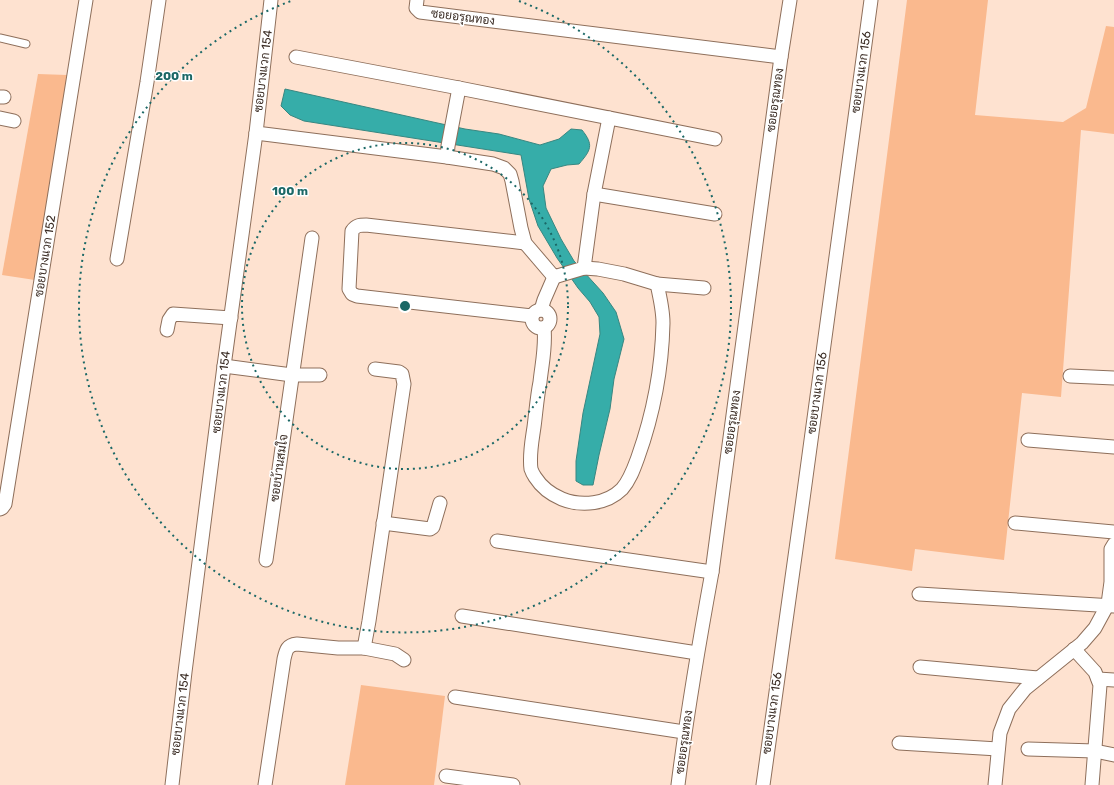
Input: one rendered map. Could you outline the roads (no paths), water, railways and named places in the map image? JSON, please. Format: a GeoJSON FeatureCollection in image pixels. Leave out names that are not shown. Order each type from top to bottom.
{"type":"FeatureCollection","features":[{"type":"Feature","properties":{"kind":"street","name":"ซอยบางแวก 152"},"geometry":{"type":"LineString","coordinates":[[0,509],[5,504],[86,0]]}},
{"type":"Feature","properties":{"kind":"street"},"geometry":{"type":"LineString","coordinates":[[117,259],[147,82],[159,0]]}},
{"type":"Feature","properties":{"kind":"street","name":"ซอยบางแวก 154"},"geometry":{"type":"LineString","coordinates":[[172,785],[224,366],[256,133],[271,0]]}},
{"type":"Feature","properties":{"kind":"street","name":"ซอยอรุณทอง"},"geometry":{"type":"LineString","coordinates":[[417,0],[416,8],[420,12],[781,57]]}},
{"type":"Feature","properties":{"kind":"street","name":"ซอยอรุณทอง"},"geometry":{"type":"LineString","coordinates":[[678,785],[684,732],[712,572],[781,57],[790,0]]}},
{"type":"Feature","properties":{"kind":"street","name":"ซอยบางแวก 156"},"geometry":{"type":"LineString","coordinates":[[763,785],[871,0]]}},
{"type":"Feature","properties":{"kind":"street"},"geometry":{"type":"LineString","coordinates":[[296,57],[715,139]]}},
{"type":"Feature","properties":{"kind":"street"},"geometry":{"type":"LineString","coordinates":[[448,151],[459,88]]}},
{"type":"Feature","properties":{"kind":"street"},"geometry":{"type":"LineString","coordinates":[[0,118],[14,121]]}},
{"type":"Feature","properties":{"kind":"street"},"geometry":{"type":"LineString","coordinates":[[583,268],[594,194],[609,118]]}},
{"type":"Feature","properties":{"kind":"street"},"geometry":{"type":"LineString","coordinates":[[256,133],[448,151],[504,168],[510,174],[525,243],[560,275]]}},
{"type":"Feature","properties":{"kind":"street"},"geometry":{"type":"LineString","coordinates":[[594,194],[716,214]]}},
{"type":"Feature","properties":{"kind":"street"},"geometry":{"type":"LineString","coordinates":[[525,243],[359,225],[352,231],[349,289],[352,294],[357,296],[536,313],[546,312],[550,317],[550,322],[548,326],[544,328],[545,346],[530,454],[531,470],[539,484],[545,490],[565,500],[579,503],[591,503],[604,500],[613,496],[621,489],[632,473],[646,436],[656,390],[662,347],[662,305],[657,284]]}},
{"type":"Feature","properties":{"kind":"street","name":"ซอยบ้านสมใจ"},"geometry":{"type":"LineString","coordinates":[[266,560],[312,238]]}},
{"type":"Feature","properties":{"kind":"street"},"geometry":{"type":"LineString","coordinates":[[536,313],[560,275],[583,268],[624,274],[657,284],[704,288]]}},
{"type":"Feature","properties":{"kind":"street"},"geometry":{"type":"LineString","coordinates":[[168,330],[169,320],[173,314],[231,318]]}},
{"type":"Feature","properties":{"kind":"street"},"geometry":{"type":"LineString","coordinates":[[224,366],[292,375],[320,375]]}},
{"type":"Feature","properties":{"kind":"street"},"geometry":{"type":"LineString","coordinates":[[364,648],[404,384],[402,374],[399,372],[375,369]]}},
{"type":"Feature","properties":{"kind":"street"},"geometry":{"type":"LineString","coordinates":[[1070,376],[1114,378]]}},
{"type":"Feature","properties":{"kind":"street"},"geometry":{"type":"LineString","coordinates":[[1028,440],[1114,447]]}},
{"type":"Feature","properties":{"kind":"street"},"geometry":{"type":"LineString","coordinates":[[383,523],[430,529],[433,527],[440,503]]}},
{"type":"Feature","properties":{"kind":"street"},"geometry":{"type":"LineString","coordinates":[[1015,523],[1114,532]]}},
{"type":"Feature","properties":{"kind":"street"},"geometry":{"type":"LineString","coordinates":[[497,541],[712,572]]}},
{"type":"Feature","properties":{"kind":"street"},"geometry":{"type":"LineString","coordinates":[[995,785],[1000,733],[1009,709],[1025,689],[1082,643],[1096,628],[1110,606],[1111,549],[1114,544]]}},
{"type":"Feature","properties":{"kind":"street"},"geometry":{"type":"LineString","coordinates":[[920,594],[1110,606]]}},
{"type":"Feature","properties":{"kind":"street"},"geometry":{"type":"LineString","coordinates":[[462,616],[697,653]]}},
{"type":"Feature","properties":{"kind":"street"},"geometry":{"type":"LineString","coordinates":[[264,785],[284,659],[286,650],[291,645],[297,644],[338,648],[364,648],[395,654],[404,660]]}},
{"type":"Feature","properties":{"kind":"street"},"geometry":{"type":"LineString","coordinates":[[1074,649],[1095,672],[1100,685],[1092,785]]}},
{"type":"Feature","properties":{"kind":"street"},"geometry":{"type":"LineString","coordinates":[[920,667],[1038,678]]}},
{"type":"Feature","properties":{"kind":"street"},"geometry":{"type":"LineString","coordinates":[[1098,679],[1114,680]]}},
{"type":"Feature","properties":{"kind":"street"},"geometry":{"type":"LineString","coordinates":[[455,697],[684,732]]}},
{"type":"Feature","properties":{"kind":"street"},"geometry":{"type":"LineString","coordinates":[[899,743],[998,749]]}},
{"type":"Feature","properties":{"kind":"street"},"geometry":{"type":"LineString","coordinates":[[1028,749],[1095,751],[1114,755]]}},
{"type":"Feature","properties":{"kind":"street"},"geometry":{"type":"LineString","coordinates":[[446,776],[513,785]]}},
{"type":"Feature","properties":{"kind":"lane"},"geometry":{"type":"LineString","coordinates":[[0,38],[26,44]]}},
{"type":"Feature","properties":{"kind":"water"},"geometry":{"type":"Polygon","coordinates":[[[285,89],[465,129],[499,134],[540,145],[559,139],[571,129],[582,130],[586,135],[590,147],[579,164],[551,169],[543,186],[546,208],[561,239],[574,261],[603,293],[616,312],[624,339],[614,379],[610,409],[593,485],[583,485],[576,481],[576,461],[583,413],[600,334],[599,317],[590,302],[578,288],[557,258],[538,226],[529,199],[521,155],[304,121],[290,115],[281,106],[285,89]]]}}]}
